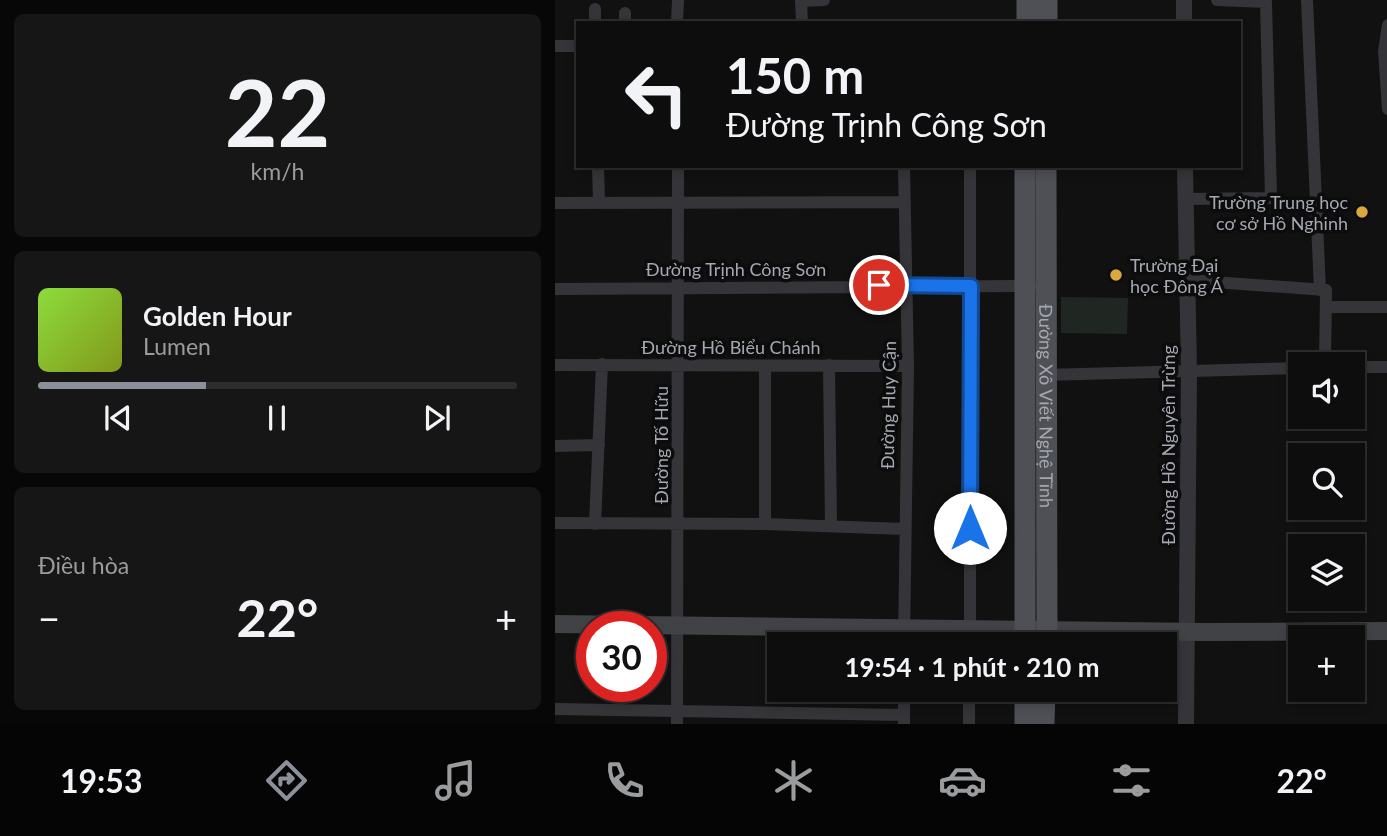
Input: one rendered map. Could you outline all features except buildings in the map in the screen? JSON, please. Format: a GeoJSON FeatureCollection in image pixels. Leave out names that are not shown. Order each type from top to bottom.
{"type":"FeatureCollection","features":[{"type":"Feature","properties":{"kind":"main road"},"geometry":{"type":"LineString","coordinates":[[1027,0],[1027,21]]}},
{"type":"Feature","properties":{"kind":"main road"},"geometry":{"type":"LineString","coordinates":[[1047,0],[1047,21]]}},
{"type":"Feature","properties":{"kind":"main road","name":"Đường Xô Viết Nghệ Tĩnh"},"geometry":{"type":"LineString","coordinates":[[1025,168],[1033,286],[1046,375],[1047,632]]}},
{"type":"Feature","properties":{"kind":"main road","name":"Đường Xô Viết Nghệ Tĩnh"},"geometry":{"type":"LineString","coordinates":[[1025,632],[1033,286],[1046,168]]}},
{"type":"Feature","properties":{"kind":"main road"},"geometry":{"type":"LineString","coordinates":[[555,624],[678,625],[822,632]]}},
{"type":"Feature","properties":{"kind":"main road"},"geometry":{"type":"LineString","coordinates":[[1177,632],[1387,631]]}},
{"type":"Feature","properties":{"kind":"main road"},"geometry":{"type":"LineString","coordinates":[[1025,702],[1025,724]]}},
{"type":"Feature","properties":{"kind":"main road"},"geometry":{"type":"LineString","coordinates":[[1044,724],[1045,702]]}},
{"type":"Feature","properties":{"kind":"street"},"geometry":{"type":"LineString","coordinates":[[677,21],[678,0]]}},
{"type":"Feature","properties":{"kind":"street"},"geometry":{"type":"LineString","coordinates":[[802,21],[801,1],[824,0]]}},
{"type":"Feature","properties":{"kind":"street"},"geometry":{"type":"LineString","coordinates":[[1184,0],[1184,21]]}},
{"type":"Feature","properties":{"kind":"street"},"geometry":{"type":"LineString","coordinates":[[1185,199],[1271,198],[1266,2],[1217,0]]}},
{"type":"Feature","properties":{"kind":"street"},"geometry":{"type":"LineString","coordinates":[[1307,0],[1320,290]]}},
{"type":"Feature","properties":{"kind":"street"},"geometry":{"type":"LineString","coordinates":[[1387,25],[1387,110]]}},
{"type":"Feature","properties":{"kind":"street"},"geometry":{"type":"LineString","coordinates":[[555,46],[576,46]]}},
{"type":"Feature","properties":{"kind":"street"},"geometry":{"type":"LineString","coordinates":[[598,168],[599,202]]}},
{"type":"Feature","properties":{"kind":"street","name":"Đường Tố Hữu"},"geometry":{"type":"LineString","coordinates":[[677,724],[678,168]]}},
{"type":"Feature","properties":{"kind":"street","name":"Đường Huy Cận"},"geometry":{"type":"LineString","coordinates":[[904,168],[907,366],[904,632]]}},
{"type":"Feature","properties":{"kind":"street"},"geometry":{"type":"LineString","coordinates":[[970,168],[970,632]]}},
{"type":"Feature","properties":{"kind":"street","name":"Đường Hồ Nguyên Trừng"},"geometry":{"type":"LineString","coordinates":[[1185,168],[1189,371],[1186,724]]}},
{"type":"Feature","properties":{"kind":"street"},"geometry":{"type":"LineString","coordinates":[[555,203],[905,202]]}},
{"type":"Feature","properties":{"kind":"street"},"geometry":{"type":"LineString","coordinates":[[1186,280],[1326,290],[1328,307],[1325,352]]}},
{"type":"Feature","properties":{"kind":"street","name":"Đường Trịnh Công Sơn"},"geometry":{"type":"LineString","coordinates":[[555,289],[1033,286]]}},
{"type":"Feature","properties":{"kind":"street"},"geometry":{"type":"LineString","coordinates":[[1328,307],[1387,307]]}},
{"type":"Feature","properties":{"kind":"street"},"geometry":{"type":"LineString","coordinates":[[595,524],[602,364]]}},
{"type":"Feature","properties":{"kind":"street","name":"Đường Hồ Biểu Chánh"},"geometry":{"type":"LineString","coordinates":[[555,365],[907,366]]}},
{"type":"Feature","properties":{"kind":"street"},"geometry":{"type":"LineString","coordinates":[[829,365],[831,525]]}},
{"type":"Feature","properties":{"kind":"street"},"geometry":{"type":"LineString","coordinates":[[764,524],[765,366]]}},
{"type":"Feature","properties":{"kind":"street"},"geometry":{"type":"LineString","coordinates":[[1365,367],[1387,367]]}},
{"type":"Feature","properties":{"kind":"street"},"geometry":{"type":"LineString","coordinates":[[1046,375],[1288,368]]}},
{"type":"Feature","properties":{"kind":"street"},"geometry":{"type":"LineString","coordinates":[[555,446],[599,445]]}},
{"type":"Feature","properties":{"kind":"street"},"geometry":{"type":"LineString","coordinates":[[555,523],[831,525],[904,529]]}},
{"type":"Feature","properties":{"kind":"street"},"geometry":{"type":"LineString","coordinates":[[555,709],[677,709],[904,720],[904,702]]}},
{"type":"Feature","properties":{"kind":"street"},"geometry":{"type":"LineString","coordinates":[[969,702],[969,724]]}},
{"type":"Feature","properties":{"kind":"street"},"geometry":{"type":"LineString","coordinates":[[591,710],[591,724]]}},
{"type":"Feature","properties":{"kind":"shaded area"},"geometry":{"type":"Polygon","coordinates":[[[1061,297],[1128,298],[1127,334],[1061,333],[1061,297]]]}},
{"type":"Feature","properties":{"kind":"place","name":"Trường Trung học cơ sở Hồ Nghinh"},"geometry":{"type":"Point","coordinates":[1362,212]}},
{"type":"Feature","properties":{"kind":"place","name":"Trường Đại học Đông Á"},"geometry":{"type":"Point","coordinates":[1116,275]}},
{"type":"Feature","properties":{"kind":"route"},"geometry":{"type":"LineString","coordinates":[[879,285],[971,286],[970,528]]}}]}
